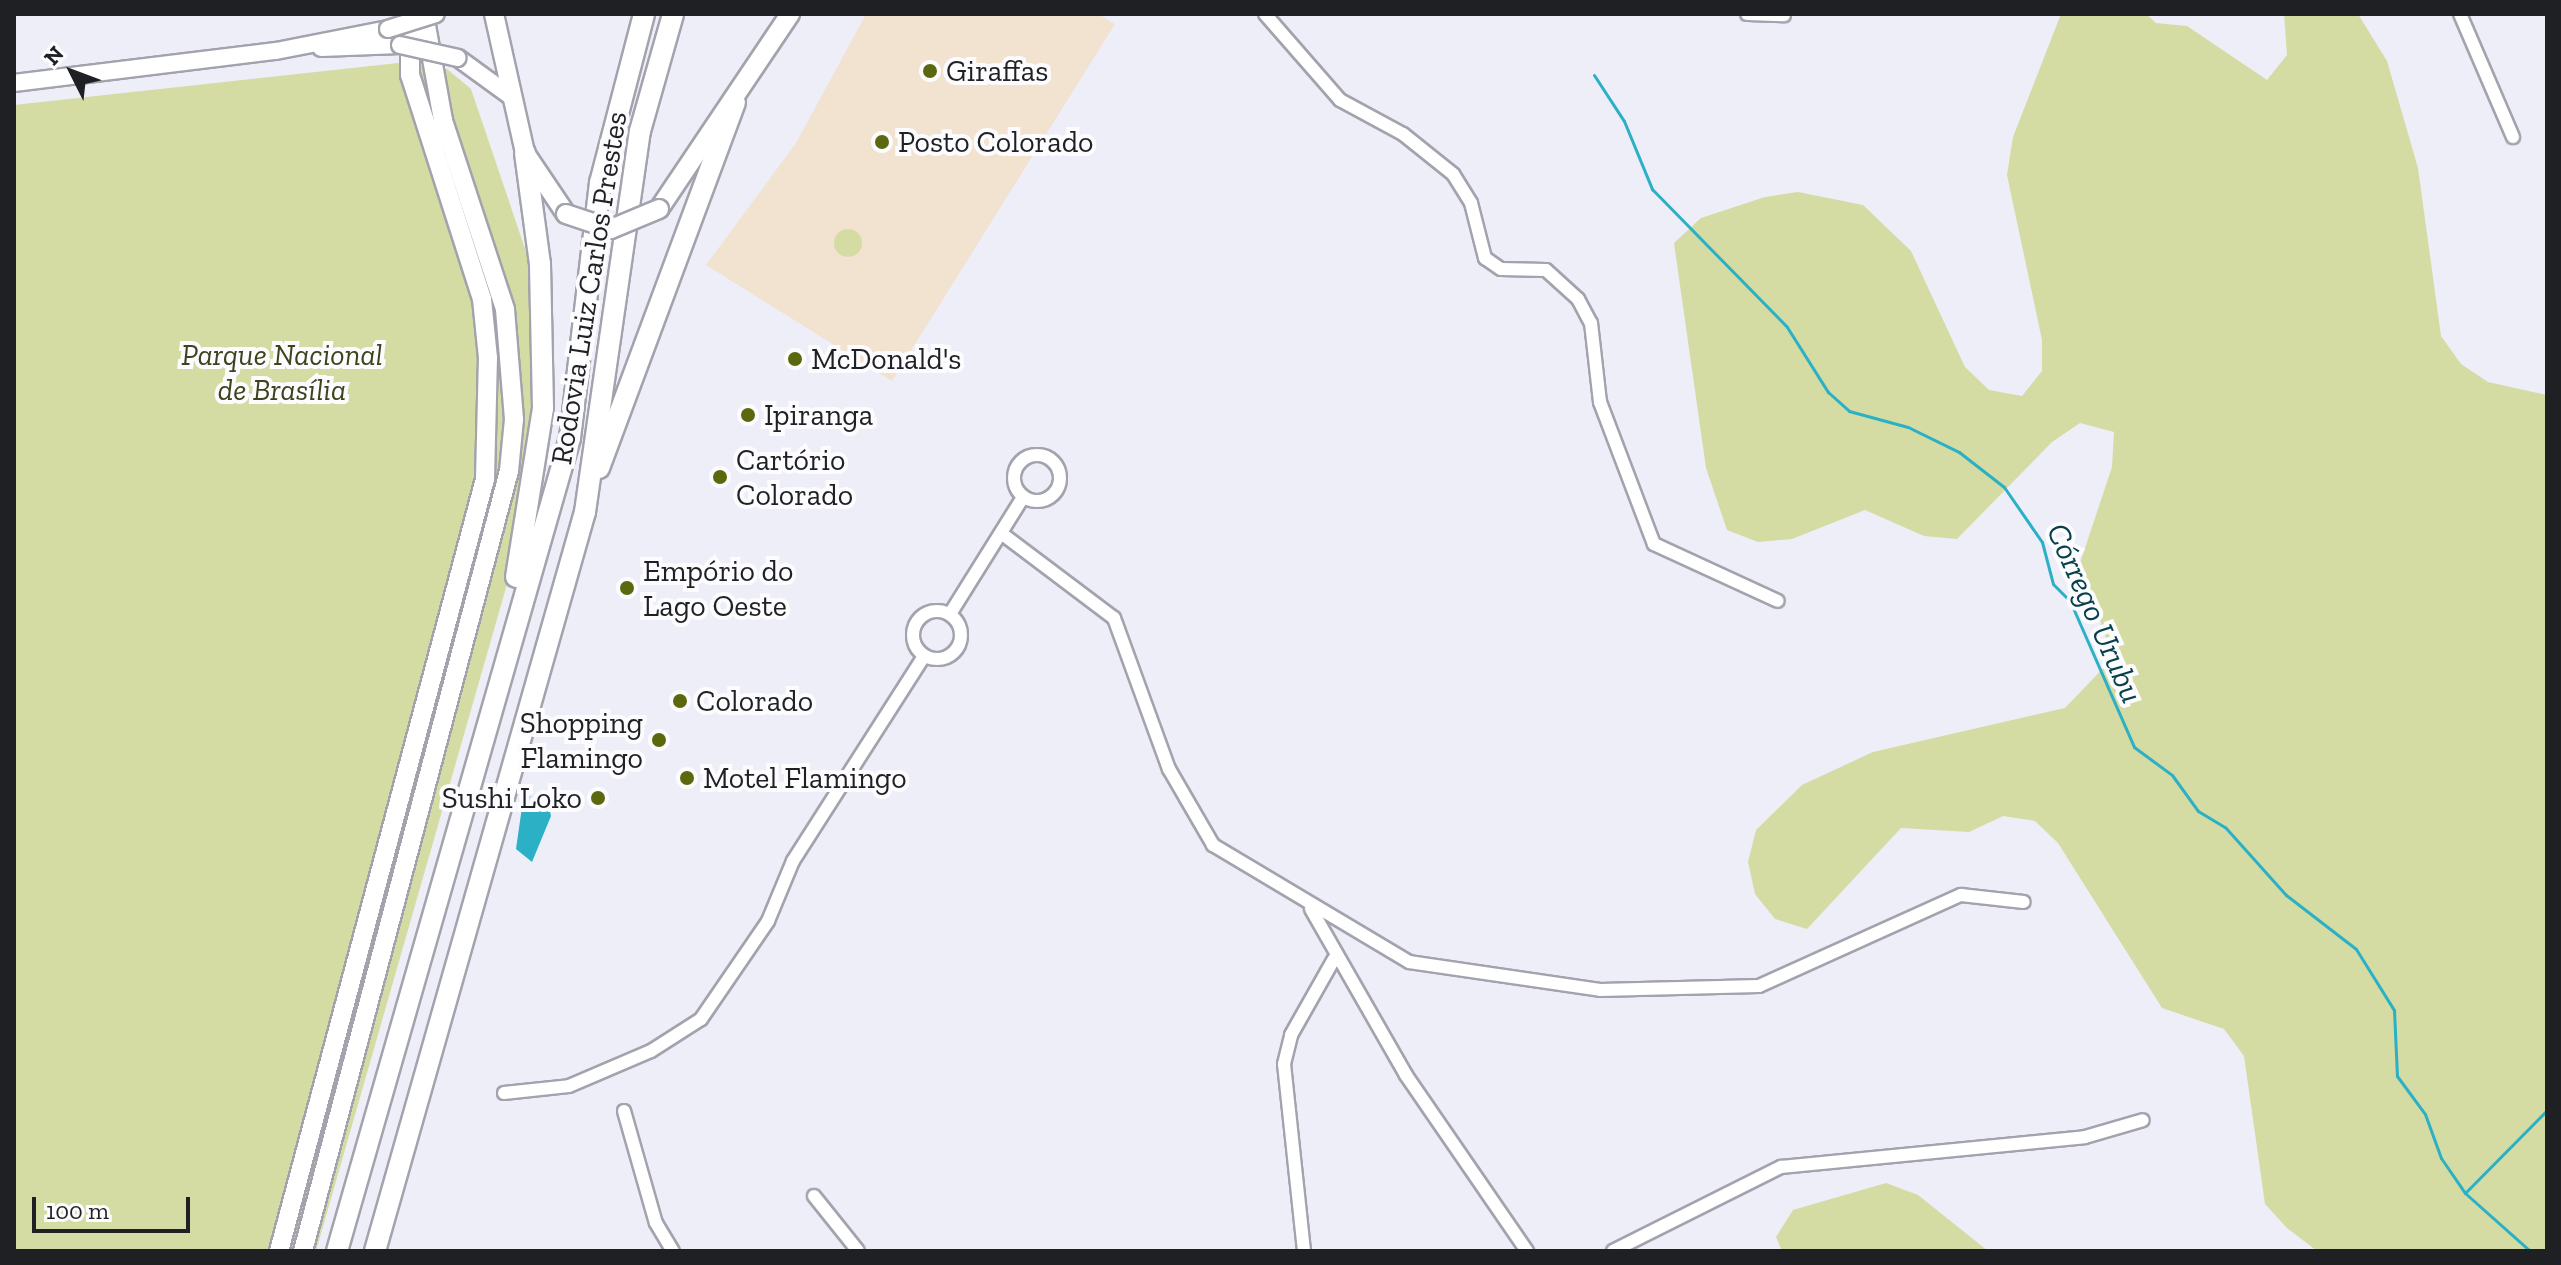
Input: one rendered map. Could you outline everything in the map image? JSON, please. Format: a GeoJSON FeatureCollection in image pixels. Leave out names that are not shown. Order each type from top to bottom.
{"type":"FeatureCollection","features":[{"type":"Feature","properties":{"kind":"highway","name":"Rodovia Luiz Carlos Prestes"},"geometry":{"type":"LineString","coordinates":[[506,654],[570,438],[600,183],[644,14]]}},
{"type":"Feature","properties":{"kind":"highway","name":"Rodovia Luiz Carlos Prestes"},"geometry":{"type":"LineString","coordinates":[[589,494],[640,131],[673,14]]}},
{"type":"Feature","properties":{"kind":"highway"},"geometry":{"type":"LineString","coordinates":[[375,1251],[589,494],[735,103]]}},
{"type":"Feature","properties":{"kind":"highway"},"geometry":{"type":"LineString","coordinates":[[337,1251],[453,866],[506,654],[543,408],[540,264],[525,153]]}},
{"type":"Feature","properties":{"kind":"main road"},"geometry":{"type":"LineString","coordinates":[[279,1251],[485,479],[489,372],[482,299],[410,75],[410,14]]}},
{"type":"Feature","properties":{"kind":"main road"},"geometry":{"type":"LineString","coordinates":[[303,1251],[509,471],[514,419],[505,309],[443,120],[424,14]]}},
{"type":"Feature","properties":{"kind":"main road"},"geometry":{"type":"LineString","coordinates":[[14,83],[307,45],[388,29],[436,14]]}},
{"type":"Feature","properties":{"kind":"main road"},"geometry":{"type":"LineString","coordinates":[[494,14],[509,95],[525,153],[566,210],[611,229],[657,206],[735,103],[786,20],[797,14]]}},
{"type":"Feature","properties":{"kind":"main road"},"geometry":{"type":"LineString","coordinates":[[501,14],[533,146],[566,210]]}},
{"type":"Feature","properties":{"kind":"main road"},"geometry":{"type":"LineString","coordinates":[[307,45],[381,46],[458,58],[509,95]]}},
{"type":"Feature","properties":{"kind":"street"},"geometry":{"type":"LineString","coordinates":[[1265,14],[1340,100],[1412,140],[1453,174],[1471,203],[1485,258],[1501,269],[1546,270],[1578,299],[1591,323],[1600,402],[1654,544],[1778,601]]}},
{"type":"Feature","properties":{"kind":"street"},"geometry":{"type":"LineString","coordinates":[[1747,14],[1784,15]]}},
{"type":"Feature","properties":{"kind":"street"},"geometry":{"type":"LineString","coordinates":[[2460,14],[2513,137]]}},
{"type":"Feature","properties":{"kind":"street"},"geometry":{"type":"LineString","coordinates":[[950,614],[1023,497]]}},
{"type":"Feature","properties":{"kind":"street"},"geometry":{"type":"LineString","coordinates":[[1001,533],[1114,618],[1199,829],[1234,862],[1396,957],[1430,966],[1555,987],[1734,989],[1783,980],[1961,895],[2024,902]]}},
{"type":"Feature","properties":{"kind":"street"},"geometry":{"type":"LineString","coordinates":[[931,611],[950,614],[960,630],[957,648],[942,659],[924,656],[913,641],[916,622],[931,611]]}},
{"type":"Feature","properties":{"kind":"street"},"geometry":{"type":"LineString","coordinates":[[504,1093],[569,1086],[651,1051],[701,1019],[768,921],[793,861],[924,656]]}},
{"type":"Feature","properties":{"kind":"street"},"geometry":{"type":"LineString","coordinates":[[1311,908],[1334,959],[1527,1251]]}},
{"type":"Feature","properties":{"kind":"street"},"geometry":{"type":"LineString","coordinates":[[1304,1251],[1284,1064],[1291,1035],[1334,959]]}},
{"type":"Feature","properties":{"kind":"street"},"geometry":{"type":"LineString","coordinates":[[624,1111],[656,1223],[673,1251]]}},
{"type":"Feature","properties":{"kind":"street"},"geometry":{"type":"LineString","coordinates":[[1613,1251],[1781,1167],[1841,1165],[1896,1150],[2060,1141],[2143,1120]]}},
{"type":"Feature","properties":{"kind":"street"},"geometry":{"type":"LineString","coordinates":[[814,1196],[858,1251]]}},
{"type":"Feature","properties":{"kind":"shaded area"},"geometry":{"type":"Polygon","coordinates":[[[866,14],[1098,14],[1115,24],[892,381],[706,265],[796,143],[866,14]]]}},
{"type":"Feature","properties":{"kind":"green space"},"geometry":{"type":"Polygon","coordinates":[[[2061,14],[2146,14],[2156,23],[2187,26],[2267,80],[2287,55],[2284,14],[2358,14],[2387,61],[2418,168],[2441,336],[2461,364],[2488,382],[2547,395],[2547,1251],[2317,1251],[2287,1228],[2265,1204],[2244,1056],[2224,1029],[2162,1008],[2058,843],[2035,821],[2003,816],[1969,832],[1901,828],[1807,929],[1775,919],[1755,894],[1748,862],[1756,830],[1802,785],[1873,752],[2065,708],[2113,658],[2080,563],[2112,467],[2114,432],[2080,423],[2052,442],[1957,539],[1924,536],[1865,510],[1792,539],[1758,542],[1727,530],[1706,468],[1674,243],[1701,218],[1765,197],[1798,192],[1863,205],[1911,251],[1965,367],[1989,390],[2022,396],[2042,371],[2042,340],[2007,175],[2013,137],[2061,14]]]}},
{"type":"Feature","properties":{"kind":"green space","name":"Parque Nacional de Brasília"},"geometry":{"type":"Polygon","coordinates":[[[398,63],[447,69],[471,89],[542,299],[554,377],[534,490],[316,1251],[14,1251],[14,105],[398,63]]]}},
{"type":"Feature","properties":{"kind":"green space"},"geometry":{"type":"Polygon","coordinates":[[[848,229],[858,233],[862,243],[858,253],[848,257],[838,253],[834,243],[838,233],[848,229]]]}},
{"type":"Feature","properties":{"kind":"green space"},"geometry":{"type":"Polygon","coordinates":[[[1886,1183],[1918,1195],[1988,1251],[1782,1251],[1776,1237],[1793,1210],[1886,1183]]]}},
{"type":"Feature","properties":{"kind":"water"},"geometry":{"type":"Polygon","coordinates":[[[524,793],[549,807],[551,816],[532,862],[516,849],[524,793]]]}},
{"type":"Feature","properties":{"kind":"waterway","name":"Córrego Urubu"},"geometry":{"type":"LineString","coordinates":[[1594,75],[1624,121],[1652,189],[1787,327],[1828,392],[1849,411],[1908,427],[1959,452],[2004,487],[2042,542],[2053,584],[2070,601],[2134,747],[2172,775],[2198,811],[2225,827],[2286,895],[2356,949],[2394,1010],[2397,1076],[2425,1114],[2441,1158],[2465,1193],[2530,1251]]}},
{"type":"Feature","properties":{"kind":"waterway"},"geometry":{"type":"LineString","coordinates":[[2465,1193],[2547,1110]]}},
{"type":"Feature","properties":{"kind":"place","name":"Giraffas"},"geometry":{"type":"Point","coordinates":[930,71]}},
{"type":"Feature","properties":{"kind":"place","name":"Posto Colorado"},"geometry":{"type":"Point","coordinates":[882,142]}},
{"type":"Feature","properties":{"kind":"place","name":"McDonald's"},"geometry":{"type":"Point","coordinates":[795,359]}},
{"type":"Feature","properties":{"kind":"place","name":"Ipiranga"},"geometry":{"type":"Point","coordinates":[748,415]}},
{"type":"Feature","properties":{"kind":"place","name":"Cartório Colorado"},"geometry":{"type":"Point","coordinates":[720,477]}},
{"type":"Feature","properties":{"kind":"place","name":"Empório do Lago Oeste"},"geometry":{"type":"Point","coordinates":[627,588]}},
{"type":"Feature","properties":{"kind":"place","name":"Colorado"},"geometry":{"type":"Point","coordinates":[680,701]}},
{"type":"Feature","properties":{"kind":"place","name":"Shopping Flamingo"},"geometry":{"type":"Point","coordinates":[659,740]}},
{"type":"Feature","properties":{"kind":"place","name":"Motel Flamingo"},"geometry":{"type":"Point","coordinates":[687,778]}},
{"type":"Feature","properties":{"kind":"place","name":"Sushi Loko"},"geometry":{"type":"Point","coordinates":[598,798]}}]}
